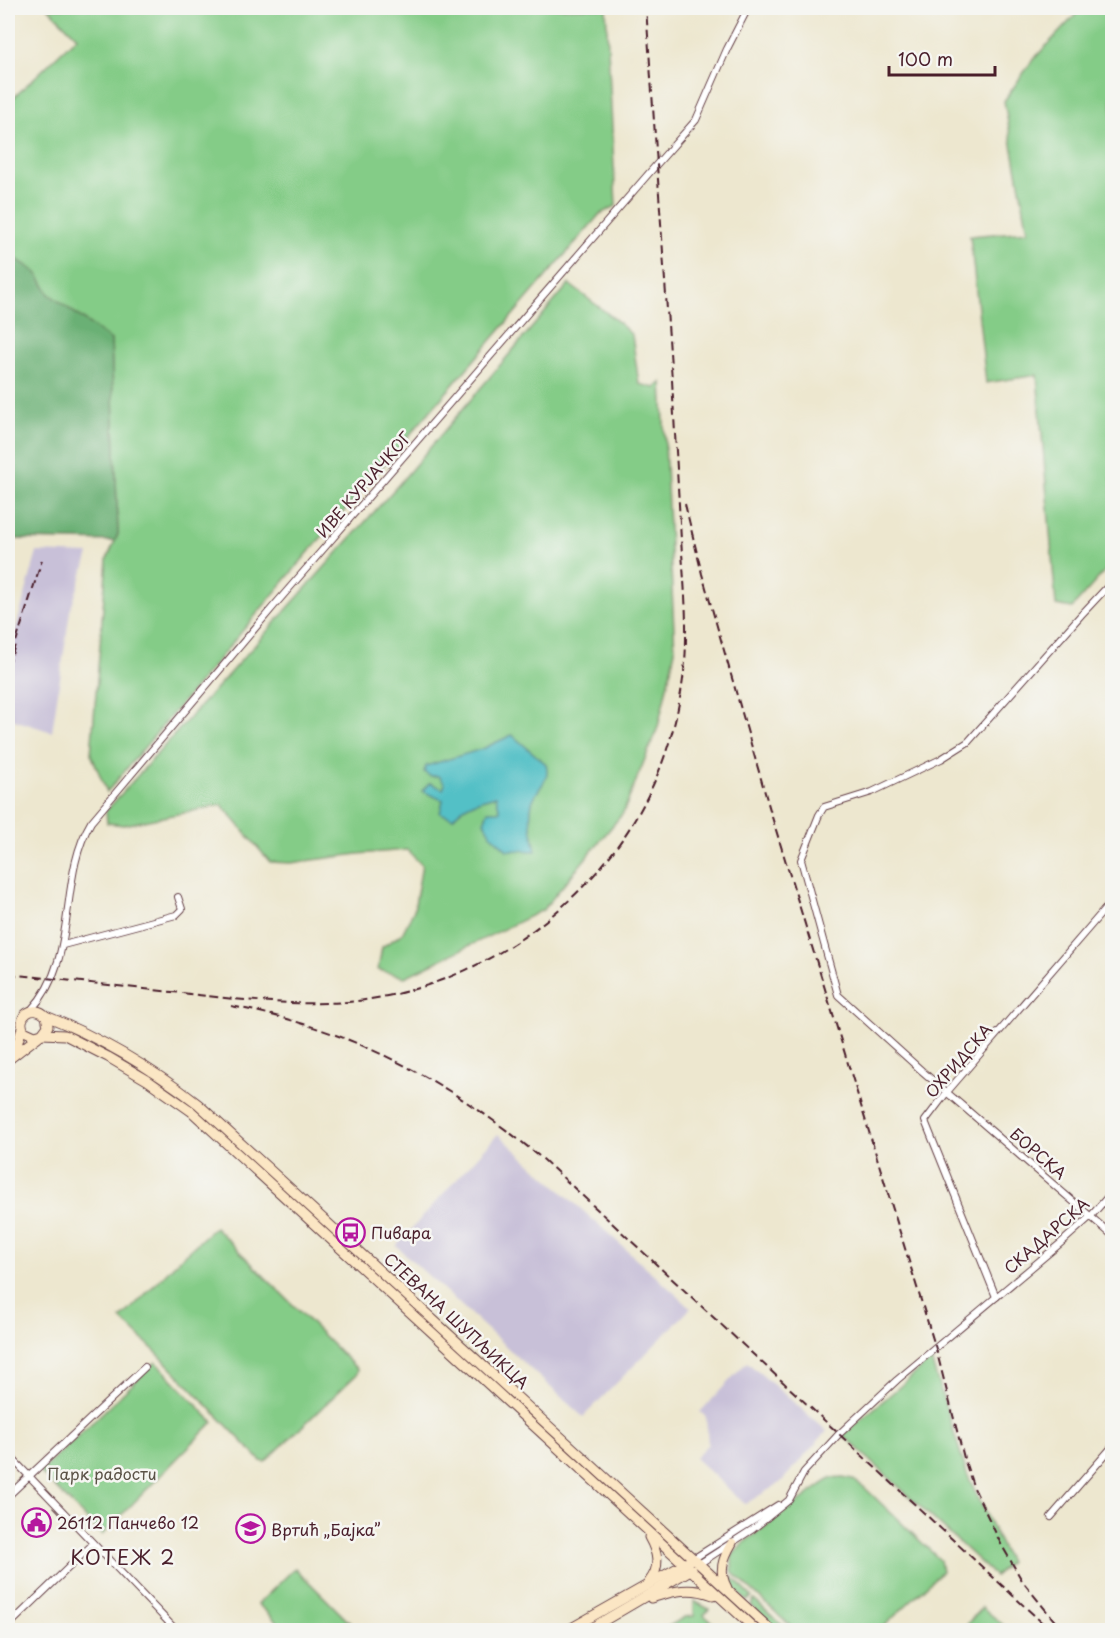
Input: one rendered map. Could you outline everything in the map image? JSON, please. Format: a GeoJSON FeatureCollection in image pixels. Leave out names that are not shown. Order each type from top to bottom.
{"type":"FeatureCollection","features":[{"type":"Feature","properties":{"kind":"main road"},"geometry":{"type":"LineString","coordinates":[[31,1010],[38,1010],[45,1015],[48,1026],[11,1058],[22,1028],[23,1017],[31,1010]]}},
{"type":"Feature","properties":{"kind":"main road","name":"СТЕВАНА ШУПЉИКЦА"},"geometry":{"type":"LineString","coordinates":[[45,1015],[93,1036],[128,1055],[153,1070],[198,1104],[696,1562],[756,1630]]}},
{"type":"Feature","properties":{"kind":"main road"},"geometry":{"type":"LineString","coordinates":[[22,1028],[31,1036],[40,1035]]}},
{"type":"Feature","properties":{"kind":"main road","name":"СТЕВАНА ШУПЉИКЦА"},"geometry":{"type":"LineString","coordinates":[[40,1035],[64,1035],[108,1057],[147,1080],[191,1111],[686,1568],[771,1630]]}},
{"type":"Feature","properties":{"kind":"main road"},"geometry":{"type":"LineString","coordinates":[[642,1527],[654,1546],[658,1564],[655,1574],[645,1586]]}},
{"type":"Feature","properties":{"kind":"main road"},"geometry":{"type":"LineString","coordinates":[[634,1604],[683,1589],[724,1595],[722,1566],[732,1543]]}},
{"type":"Feature","properties":{"kind":"main road"},"geometry":{"type":"LineString","coordinates":[[588,1630],[634,1604],[696,1562]]}},
{"type":"Feature","properties":{"kind":"main road"},"geometry":{"type":"LineString","coordinates":[[568,1630],[645,1586],[686,1568]]}},
{"type":"Feature","properties":{"kind":"street","name":"ИВЕ КУРЈАЧКОГ"},"geometry":{"type":"LineString","coordinates":[[42,997],[63,945],[77,852],[92,822],[266,616],[657,164],[691,128],[748,8]]}},
{"type":"Feature","properties":{"kind":"street","name":"БОРСКА"},"geometry":{"type":"LineString","coordinates":[[1113,582],[968,742],[941,759],[872,792],[825,807],[819,815],[801,860],[838,995],[1113,1235]]}},
{"type":"Feature","properties":{"kind":"street"},"geometry":{"type":"LineString","coordinates":[[63,945],[176,915],[182,909],[178,897]]}},
{"type":"Feature","properties":{"kind":"street","name":"ОХРИДСКА"},"geometry":{"type":"LineString","coordinates":[[996,1297],[925,1120],[1113,901]]}},
{"type":"Feature","properties":{"kind":"street"},"geometry":{"type":"LineString","coordinates":[[31,1010],[42,997]]}},
{"type":"Feature","properties":{"kind":"street"},"geometry":{"type":"LineString","coordinates":[[42,997],[45,1015]]}},
{"type":"Feature","properties":{"kind":"street","name":"СКАДАРСКА"},"geometry":{"type":"LineString","coordinates":[[789,1500],[804,1472],[874,1400],[1091,1216],[1113,1192]]}},
{"type":"Feature","properties":{"kind":"street"},"geometry":{"type":"LineString","coordinates":[[8,1496],[145,1367]]}},
{"type":"Feature","properties":{"kind":"street"},"geometry":{"type":"LineString","coordinates":[[1051,1518],[1113,1447]]}},
{"type":"Feature","properties":{"kind":"street"},"geometry":{"type":"LineString","coordinates":[[8,1454],[176,1630]]}},
{"type":"Feature","properties":{"kind":"street"},"geometry":{"type":"LineString","coordinates":[[696,1562],[765,1512],[789,1500]]}},
{"type":"Feature","properties":{"kind":"street"},"geometry":{"type":"LineString","coordinates":[[696,1562],[732,1543],[789,1500]]}},
{"type":"Feature","properties":{"kind":"street"},"geometry":{"type":"LineString","coordinates":[[8,1626],[93,1544]]}},
{"type":"Feature","properties":{"kind":"shaded area"},"geometry":{"type":"Polygon","coordinates":[[[37,552],[89,554],[70,611],[52,732],[8,718],[8,656],[37,552]]]}},
{"type":"Feature","properties":{"kind":"shaded area"},"geometry":{"type":"Polygon","coordinates":[[[498,1134],[691,1308],[583,1417],[396,1246],[498,1134]]]}},
{"type":"Feature","properties":{"kind":"shaded area"},"geometry":{"type":"Polygon","coordinates":[[[747,1362],[827,1431],[780,1483],[745,1504],[695,1458],[708,1444],[706,1417],[700,1412],[747,1362]]]}},
{"type":"Feature","properties":{"kind":"green space"},"geometry":{"type":"Polygon","coordinates":[[[48,8],[606,8],[616,206],[600,214],[308,553],[107,792],[91,754],[107,559],[118,534],[111,340],[49,294],[37,273],[8,254],[8,103],[77,37],[48,8]]]}},
{"type":"Feature","properties":{"kind":"green space"},"geometry":{"type":"Polygon","coordinates":[[[1082,8],[1112,8],[1112,563],[1072,608],[1056,605],[1037,375],[986,383],[970,236],[1028,231],[1004,101],[1032,61],[1082,8]]]}},
{"type":"Feature","properties":{"kind":"green space"},"geometry":{"type":"Polygon","coordinates":[[[8,253],[37,273],[49,294],[111,340],[118,534],[115,541],[12,539],[8,541],[8,253]]]}},
{"type":"Feature","properties":{"kind":"green space"},"geometry":{"type":"Polygon","coordinates":[[[569,284],[632,335],[639,384],[655,388],[662,382],[675,651],[658,727],[623,813],[543,910],[405,977],[378,970],[382,947],[402,934],[414,910],[422,865],[407,850],[291,863],[270,862],[222,805],[124,825],[107,823],[106,811],[399,484],[569,284]]]}},
{"type":"Feature","properties":{"kind":"green space"},"geometry":{"type":"Polygon","coordinates":[[[215,1227],[358,1370],[357,1374],[265,1462],[261,1461],[121,1319],[215,1227]]]}},
{"type":"Feature","properties":{"kind":"green space"},"geometry":{"type":"Polygon","coordinates":[[[931,1360],[967,1474],[1009,1562],[995,1576],[843,1435],[931,1360]]]}},
{"type":"Feature","properties":{"kind":"green space","name":"Парк радости"},"geometry":{"type":"Polygon","coordinates":[[[156,1362],[213,1422],[102,1535],[40,1472],[156,1362]]]}},
{"type":"Feature","properties":{"kind":"green space"},"geometry":{"type":"Polygon","coordinates":[[[832,1478],[852,1479],[864,1487],[940,1560],[942,1571],[880,1630],[795,1630],[736,1576],[732,1571],[732,1556],[742,1544],[821,1485],[832,1478]]]}},
{"type":"Feature","properties":{"kind":"green space"},"geometry":{"type":"Polygon","coordinates":[[[295,1568],[357,1630],[285,1630],[258,1604],[295,1568]]]}},
{"type":"Feature","properties":{"kind":"green space"},"geometry":{"type":"Polygon","coordinates":[[[731,1576],[752,1597],[747,1601],[731,1586],[728,1580],[731,1576]]]}},
{"type":"Feature","properties":{"kind":"green space"},"geometry":{"type":"Polygon","coordinates":[[[754,1600],[788,1630],[778,1630],[751,1605],[754,1600]]]}},
{"type":"Feature","properties":{"kind":"green space"},"geometry":{"type":"Polygon","coordinates":[[[694,1601],[709,1609],[704,1615],[721,1630],[698,1630],[691,1625],[685,1630],[662,1630],[685,1617],[694,1616],[694,1601]]]}},
{"type":"Feature","properties":{"kind":"green space"},"geometry":{"type":"Polygon","coordinates":[[[982,1607],[1009,1630],[962,1630],[982,1607]]]}},
{"type":"Feature","properties":{"kind":"water"},"geometry":{"type":"Polygon","coordinates":[[[512,735],[546,764],[545,780],[534,798],[531,809],[531,827],[536,851],[507,850],[491,835],[484,822],[488,811],[500,811],[496,796],[467,806],[453,818],[440,813],[443,800],[422,791],[430,783],[443,789],[445,784],[439,776],[430,776],[424,772],[426,766],[482,749],[512,735]]]}},
{"type":"Feature","properties":{"kind":"railway"},"geometry":{"type":"LineString","coordinates":[[8,974],[269,1002],[335,1003],[383,997],[435,983],[460,973],[507,948],[550,917],[578,891],[625,835],[644,804],[671,736],[680,700],[686,647],[672,380],[646,8]]}},
{"type":"Feature","properties":{"kind":"railway"},"geometry":{"type":"LineString","coordinates":[[685,504],[702,574],[772,817],[936,1349],[973,1486],[1001,1544],[1023,1582],[1062,1630]]}},
{"type":"Feature","properties":{"kind":"railway"},"geometry":{"type":"LineString","coordinates":[[8,667],[42,560]]}},
{"type":"Feature","properties":{"kind":"railway"},"geometry":{"type":"LineString","coordinates":[[231,1006],[276,1016],[359,1044],[435,1083],[508,1132],[544,1160],[1050,1630]]}},
{"type":"Feature","properties":{"kind":"place","name":"Пивара"},"geometry":{"type":"Point","coordinates":[350,1232]}},
{"type":"Feature","properties":{"kind":"place","name":"26112 Панчево 12"},"geometry":{"type":"Point","coordinates":[36,1522]}},
{"type":"Feature","properties":{"kind":"place","name":"Вртић „Бајка”"},"geometry":{"type":"Point","coordinates":[250,1529]}},
{"type":"Feature","properties":{"kind":"district","name":"КОТЕЖ 2"},"geometry":{"type":"Point","coordinates":[123,1557]}}]}
